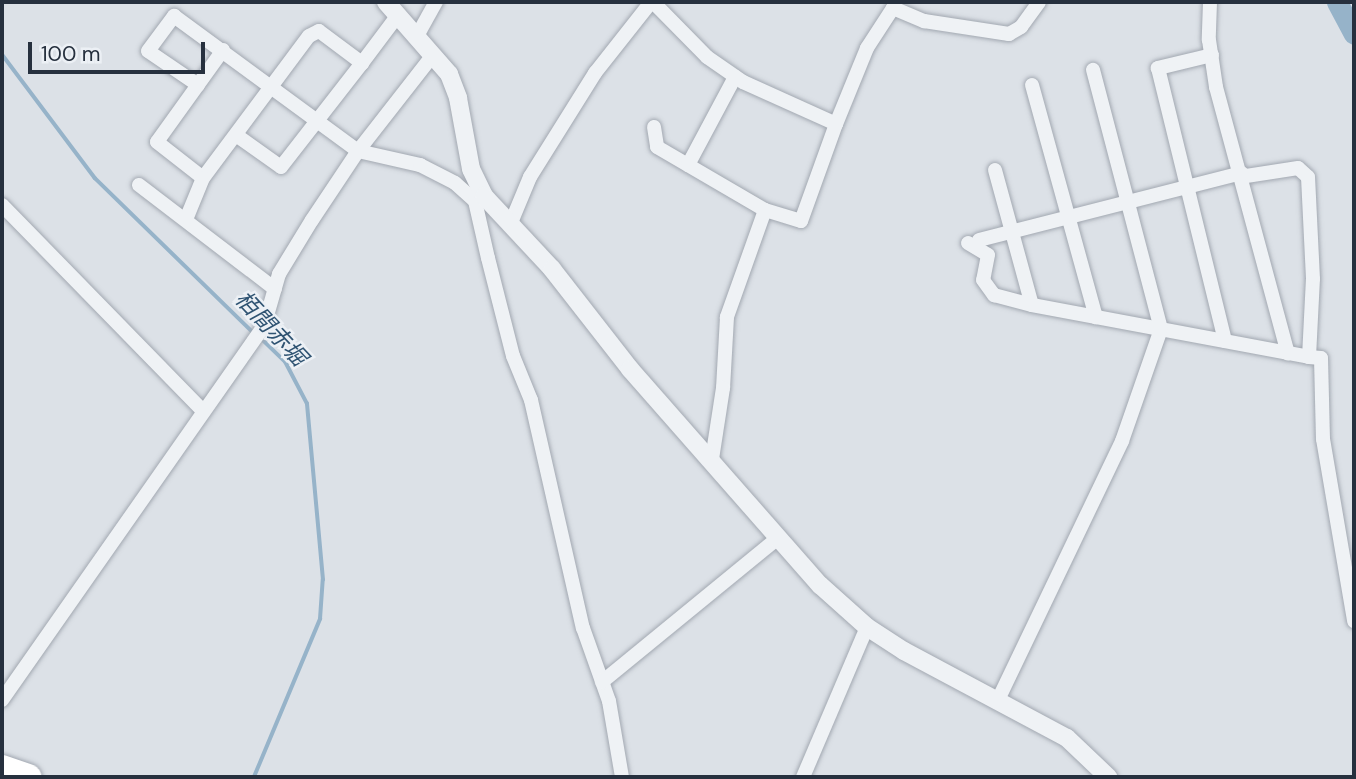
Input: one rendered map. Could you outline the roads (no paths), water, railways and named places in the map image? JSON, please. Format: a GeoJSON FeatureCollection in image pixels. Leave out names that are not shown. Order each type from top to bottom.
{"type":"FeatureCollection","features":[{"type":"Feature","properties":{"kind":"highway"},"geometry":{"type":"LineString","coordinates":[[2,768],[28,777]]}},
{"type":"Feature","properties":{"kind":"street"},"geometry":{"type":"LineString","coordinates":[[417,36],[436,2]]}},
{"type":"Feature","properties":{"kind":"street"},"geometry":{"type":"LineString","coordinates":[[510,225],[530,177],[595,73],[652,2],[683,35],[735,77],[836,124]]}},
{"type":"Feature","properties":{"kind":"street"},"geometry":{"type":"LineString","coordinates":[[654,127],[657,147],[765,210],[801,221],[867,48],[893,8],[924,21],[1009,34],[1021,27],[1039,2]]}},
{"type":"Feature","properties":{"kind":"street"},"geometry":{"type":"LineString","coordinates":[[1210,2],[1212,55],[1288,354]]}},
{"type":"Feature","properties":{"kind":"street"},"geometry":{"type":"LineString","coordinates":[[236,135],[281,167],[362,63],[392,8],[433,55],[453,84],[513,356],[531,400],[583,628],[602,682],[622,777]]}},
{"type":"Feature","properties":{"kind":"street"},"geometry":{"type":"LineString","coordinates":[[198,85],[148,51],[174,16],[223,50],[270,88],[318,119],[358,151],[420,165],[479,199],[510,225],[778,538],[867,627],[953,680],[998,700],[1067,738],[1108,777]]}},
{"type":"Feature","properties":{"kind":"street"},"geometry":{"type":"LineString","coordinates":[[187,218],[203,178],[316,31],[362,63]]}},
{"type":"Feature","properties":{"kind":"street"},"geometry":{"type":"LineString","coordinates":[[203,178],[157,142],[223,50]]}},
{"type":"Feature","properties":{"kind":"street"},"geometry":{"type":"LineString","coordinates":[[2,700],[202,410],[264,326],[279,274],[358,151],[433,55]]}},
{"type":"Feature","properties":{"kind":"street"},"geometry":{"type":"LineString","coordinates":[[1212,55],[1158,68],[1225,341]]}},
{"type":"Feature","properties":{"kind":"street"},"geometry":{"type":"LineString","coordinates":[[998,700],[1122,441],[1161,329],[1093,70]]}},
{"type":"Feature","properties":{"kind":"street"},"geometry":{"type":"LineString","coordinates":[[688,165],[735,77]]}},
{"type":"Feature","properties":{"kind":"street"},"geometry":{"type":"LineString","coordinates":[[1032,85],[1096,317]]}},
{"type":"Feature","properties":{"kind":"street"},"geometry":{"type":"LineString","coordinates":[[1309,357],[1312,279],[1308,177],[1298,168],[1241,175],[1188,187],[973,242],[988,255],[983,281],[994,295],[1032,305],[1288,354],[1309,357],[1321,358],[1323,439],[1354,621]]}},
{"type":"Feature","properties":{"kind":"street"},"geometry":{"type":"LineString","coordinates":[[995,170],[1032,305]]}},
{"type":"Feature","properties":{"kind":"street"},"geometry":{"type":"LineString","coordinates":[[139,185],[187,218],[275,289]]}},
{"type":"Feature","properties":{"kind":"street"},"geometry":{"type":"LineString","coordinates":[[2,205],[202,410]]}},
{"type":"Feature","properties":{"kind":"street"},"geometry":{"type":"LineString","coordinates":[[712,459],[723,388],[727,317],[765,210]]}},
{"type":"Feature","properties":{"kind":"street"},"geometry":{"type":"LineString","coordinates":[[602,682],[778,538]]}},
{"type":"Feature","properties":{"kind":"street"},"geometry":{"type":"LineString","coordinates":[[803,777],[867,627]]}},
{"type":"Feature","properties":{"kind":"waterway"},"geometry":{"type":"LineString","coordinates":[[1337,2],[1354,34]]}},
{"type":"Feature","properties":{"kind":"waterway","name":"栢間赤堀"},"geometry":{"type":"LineString","coordinates":[[2,54],[95,178],[254,333]]}},
{"type":"Feature","properties":{"kind":"waterway","name":"栢間赤堀"},"geometry":{"type":"LineString","coordinates":[[254,777],[320,619],[323,580],[307,404],[285,362],[260,338]]}}]}
